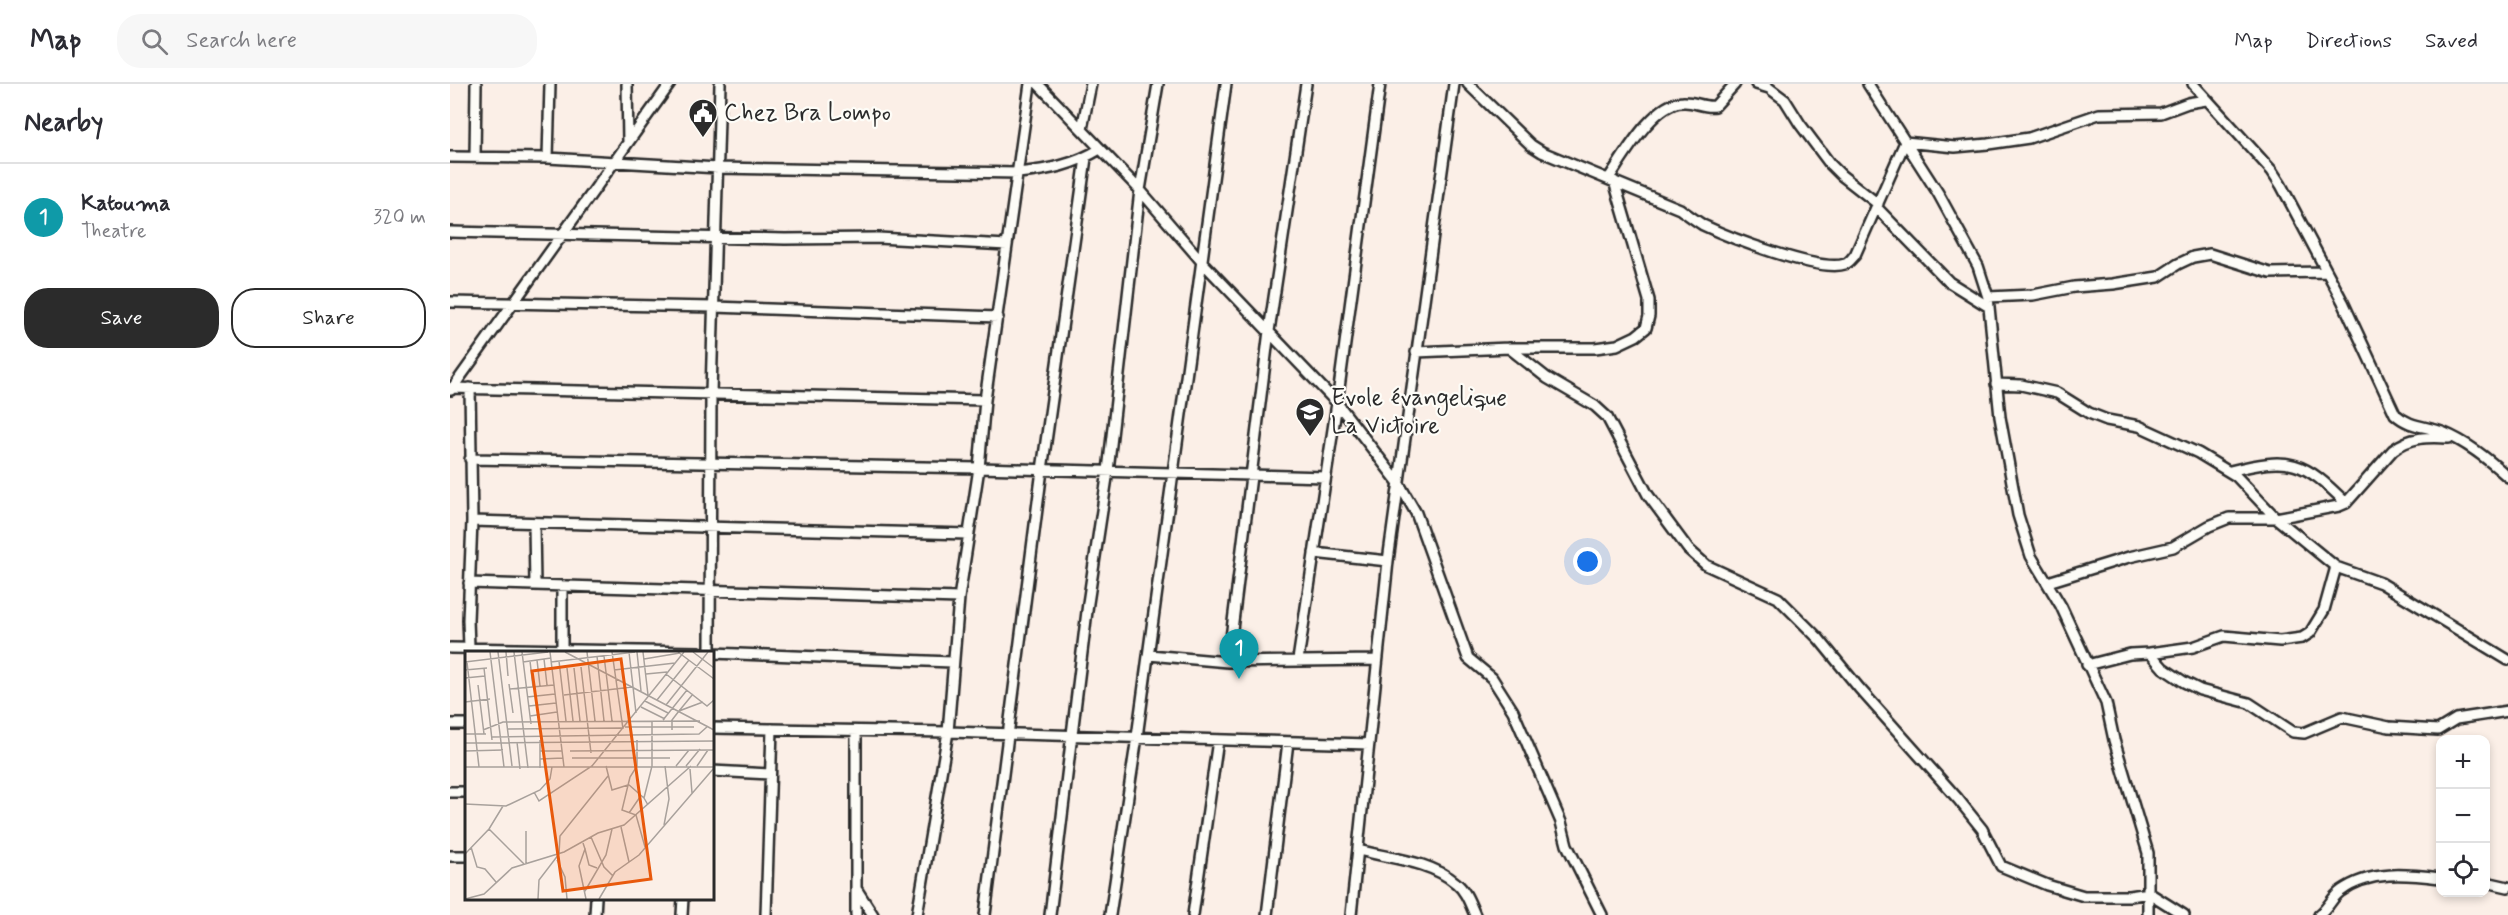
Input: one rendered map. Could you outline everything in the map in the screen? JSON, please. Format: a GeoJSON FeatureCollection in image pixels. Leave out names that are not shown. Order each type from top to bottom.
{"type":"FeatureCollection","features":[{"type":"Feature","properties":{"kind":"street"},"geometry":{"type":"LineString","coordinates":[[475,157],[476,84]]}},
{"type":"Feature","properties":{"kind":"street"},"geometry":{"type":"LineString","coordinates":[[548,159],[550,84]]}},
{"type":"Feature","properties":{"kind":"street"},"geometry":{"type":"LineString","coordinates":[[627,84],[628,143]]}},
{"type":"Feature","properties":{"kind":"street"},"geometry":{"type":"LineString","coordinates":[[451,389],[670,84]]}},
{"type":"Feature","properties":{"kind":"street"},"geometry":{"type":"LineString","coordinates":[[711,651],[711,393],[720,84]]}},
{"type":"Feature","properties":{"kind":"street"},"geometry":{"type":"LineString","coordinates":[[917,915],[948,732],[959,598],[979,468],[985,400],[1030,84]]}},
{"type":"Feature","properties":{"kind":"street"},"geometry":{"type":"LineString","coordinates":[[1038,84],[1140,190],[1203,262],[1337,404],[1398,482],[1416,513],[1468,658],[1492,678],[1513,711],[1561,822],[1567,845],[1602,915]]}},
{"type":"Feature","properties":{"kind":"street"},"geometry":{"type":"LineString","coordinates":[[1082,129],[1091,84]]}},
{"type":"Feature","properties":{"kind":"street"},"geometry":{"type":"LineString","coordinates":[[1050,915],[1088,603],[1108,471],[1140,190],[1158,84]]}},
{"type":"Feature","properties":{"kind":"street"},"geometry":{"type":"LineString","coordinates":[[1110,915],[1149,655],[1226,84]]}},
{"type":"Feature","properties":{"kind":"street"},"geometry":{"type":"LineString","coordinates":[[1228,662],[1269,331],[1306,84]]}},
{"type":"Feature","properties":{"kind":"street"},"geometry":{"type":"LineString","coordinates":[[1298,660],[1337,404],[1380,84]]}},
{"type":"Feature","properties":{"kind":"street"},"geometry":{"type":"LineString","coordinates":[[1351,915],[1388,561],[1454,84]]}},
{"type":"Feature","properties":{"kind":"street"},"geometry":{"type":"LineString","coordinates":[[1468,84],[1531,145],[1552,157],[1611,179],[1680,209],[1700,223],[1717,231],[1814,264],[1847,264],[1855,255],[1905,142]]}},
{"type":"Feature","properties":{"kind":"street"},"geometry":{"type":"LineString","coordinates":[[1611,179],[1656,115],[1674,103],[1715,106],[1735,84]]}},
{"type":"Feature","properties":{"kind":"street"},"geometry":{"type":"LineString","coordinates":[[1756,84],[1769,88],[1785,100],[1830,164],[1877,206],[1949,282],[1989,302],[2074,287],[2158,277],[2193,257],[2210,254],[2270,273],[2327,272]]}},
{"type":"Feature","properties":{"kind":"street"},"geometry":{"type":"LineString","coordinates":[[1868,84],[1959,230],[1978,266],[1989,302],[1996,384],[2007,463],[2018,515],[2031,556],[2048,582],[2106,704],[2114,740],[2148,853],[2148,915]]}},
{"type":"Feature","properties":{"kind":"street"},"geometry":{"type":"LineString","coordinates":[[2193,84],[2272,171],[2327,272],[2395,414],[2402,421],[2455,438],[2471,447],[2508,477]]}},
{"type":"Feature","properties":{"kind":"street"},"geometry":{"type":"LineString","coordinates":[[1905,142],[1955,147],[1988,144],[2029,138],[2099,114],[2162,113],[2188,103],[2206,100]]}},
{"type":"Feature","properties":{"kind":"street"},"geometry":{"type":"LineString","coordinates":[[450,157],[548,159],[718,168],[1018,173],[1052,170],[1086,158],[1100,149]]}},
{"type":"Feature","properties":{"kind":"street"},"geometry":{"type":"LineString","coordinates":[[984,915],[1042,470],[1086,158]]}},
{"type":"Feature","properties":{"kind":"street"},"geometry":{"type":"LineString","coordinates":[[1416,352],[1509,348],[1596,348],[1617,345],[1636,336],[1646,328],[1649,300],[1611,179]]}},
{"type":"Feature","properties":{"kind":"street"},"geometry":{"type":"LineString","coordinates":[[450,232],[878,238],[1007,245]]}},
{"type":"Feature","properties":{"kind":"street"},"geometry":{"type":"LineString","coordinates":[[450,302],[998,316]]}},
{"type":"Feature","properties":{"kind":"street"},"geometry":{"type":"LineString","coordinates":[[1509,348],[1547,378],[1595,406],[1607,417],[1648,495],[1688,549],[1706,565],[1778,598],[1820,639],[1859,688],[1958,798],[1982,829],[2001,866],[2056,888],[2084,896],[2130,896],[2149,893],[2184,915]]}},
{"type":"Feature","properties":{"kind":"street"},"geometry":{"type":"LineString","coordinates":[[1996,384],[2021,385],[2058,393],[2089,413],[2107,420],[2139,426],[2176,442],[2230,471],[2276,518],[2336,567],[2381,583],[2508,660]]}},
{"type":"Feature","properties":{"kind":"street"},"geometry":{"type":"LineString","coordinates":[[470,388],[472,521],[469,583],[470,647]]}},
{"type":"Feature","properties":{"kind":"street"},"geometry":{"type":"LineString","coordinates":[[451,389],[985,400]]}},
{"type":"Feature","properties":{"kind":"street"},"geometry":{"type":"LineString","coordinates":[[2048,582],[2128,557],[2173,547],[2229,518],[2276,518],[2330,509],[2346,503],[2393,450],[2402,443],[2426,437],[2455,438]]}},
{"type":"Feature","properties":{"kind":"street"},"geometry":{"type":"LineString","coordinates":[[470,459],[1326,477]]}},
{"type":"Feature","properties":{"kind":"street"},"geometry":{"type":"LineString","coordinates":[[2230,471],[2270,463],[2298,466],[2316,475],[2346,503]]}},
{"type":"Feature","properties":{"kind":"street"},"geometry":{"type":"LineString","coordinates":[[472,521],[968,534]]}},
{"type":"Feature","properties":{"kind":"street"},"geometry":{"type":"LineString","coordinates":[[534,524],[535,585]]}},
{"type":"Feature","properties":{"kind":"street"},"geometry":{"type":"LineString","coordinates":[[1314,553],[1388,561]]}},
{"type":"Feature","properties":{"kind":"street"},"geometry":{"type":"LineString","coordinates":[[2087,665],[2130,654],[2193,647],[2224,636],[2280,641],[2302,638],[2310,633],[2324,610],[2336,567]]}},
{"type":"Feature","properties":{"kind":"street"},"geometry":{"type":"LineString","coordinates":[[469,583],[959,598]]}},
{"type":"Feature","properties":{"kind":"street"},"geometry":{"type":"LineString","coordinates":[[562,586],[562,650]]}},
{"type":"Feature","properties":{"kind":"street"},"geometry":{"type":"LineString","coordinates":[[450,648],[591,651]]}},
{"type":"Feature","properties":{"kind":"street"},"geometry":{"type":"LineString","coordinates":[[714,653],[952,662]]}},
{"type":"Feature","properties":{"kind":"street"},"geometry":{"type":"LineString","coordinates":[[2150,653],[2163,668],[2184,682],[2200,690],[2249,703],[2293,732],[2299,733],[2315,730],[2342,717],[2389,728],[2438,730],[2456,719],[2508,711]]}},
{"type":"Feature","properties":{"kind":"street"},"geometry":{"type":"LineString","coordinates":[[1149,655],[1228,662],[1376,660]]}},
{"type":"Feature","properties":{"kind":"street"},"geometry":{"type":"LineString","coordinates":[[714,728],[1369,744]]}},
{"type":"Feature","properties":{"kind":"street"},"geometry":{"type":"LineString","coordinates":[[766,915],[772,729]]}},
{"type":"Feature","properties":{"kind":"street"},"geometry":{"type":"LineString","coordinates":[[856,731],[856,915]]}},
{"type":"Feature","properties":{"kind":"street"},"geometry":{"type":"LineString","coordinates":[[1193,915],[1218,740]]}},
{"type":"Feature","properties":{"kind":"street"},"geometry":{"type":"LineString","coordinates":[[1267,915],[1288,742]]}},
{"type":"Feature","properties":{"kind":"street"},"geometry":{"type":"LineString","coordinates":[[714,771],[770,774]]}},
{"type":"Feature","properties":{"kind":"street"},"geometry":{"type":"LineString","coordinates":[[1358,850],[1438,870],[1457,883],[1466,894],[1475,915]]}},
{"type":"Feature","properties":{"kind":"street"},"geometry":{"type":"LineString","coordinates":[[2319,915],[2341,891],[2363,878],[2377,875],[2436,878]]}},
{"type":"Feature","properties":{"kind":"street"},"geometry":{"type":"LineString","coordinates":[[2490,883],[2508,887]]}},
{"type":"Feature","properties":{"kind":"street"},"geometry":{"type":"LineString","coordinates":[[857,890],[873,915]]}},
{"type":"Feature","properties":{"kind":"street"},"geometry":{"type":"LineString","coordinates":[[595,915],[596,900]]}},
{"type":"Feature","properties":{"kind":"street"},"geometry":{"type":"LineString","coordinates":[[682,915],[683,900]]}},
{"type":"Feature","properties":{"kind":"place","name":"Chez Bra Lompo"},"geometry":{"type":"Point","coordinates":[703,138]}},
{"type":"Feature","properties":{"kind":"place","name":"Evole évangelique La Victoire"},"geometry":{"type":"Point","coordinates":[1310,438]}},
{"type":"Feature","properties":{"kind":"place","name":"Katouma"},"geometry":{"type":"Point","coordinates":[1239,679]}}]}
